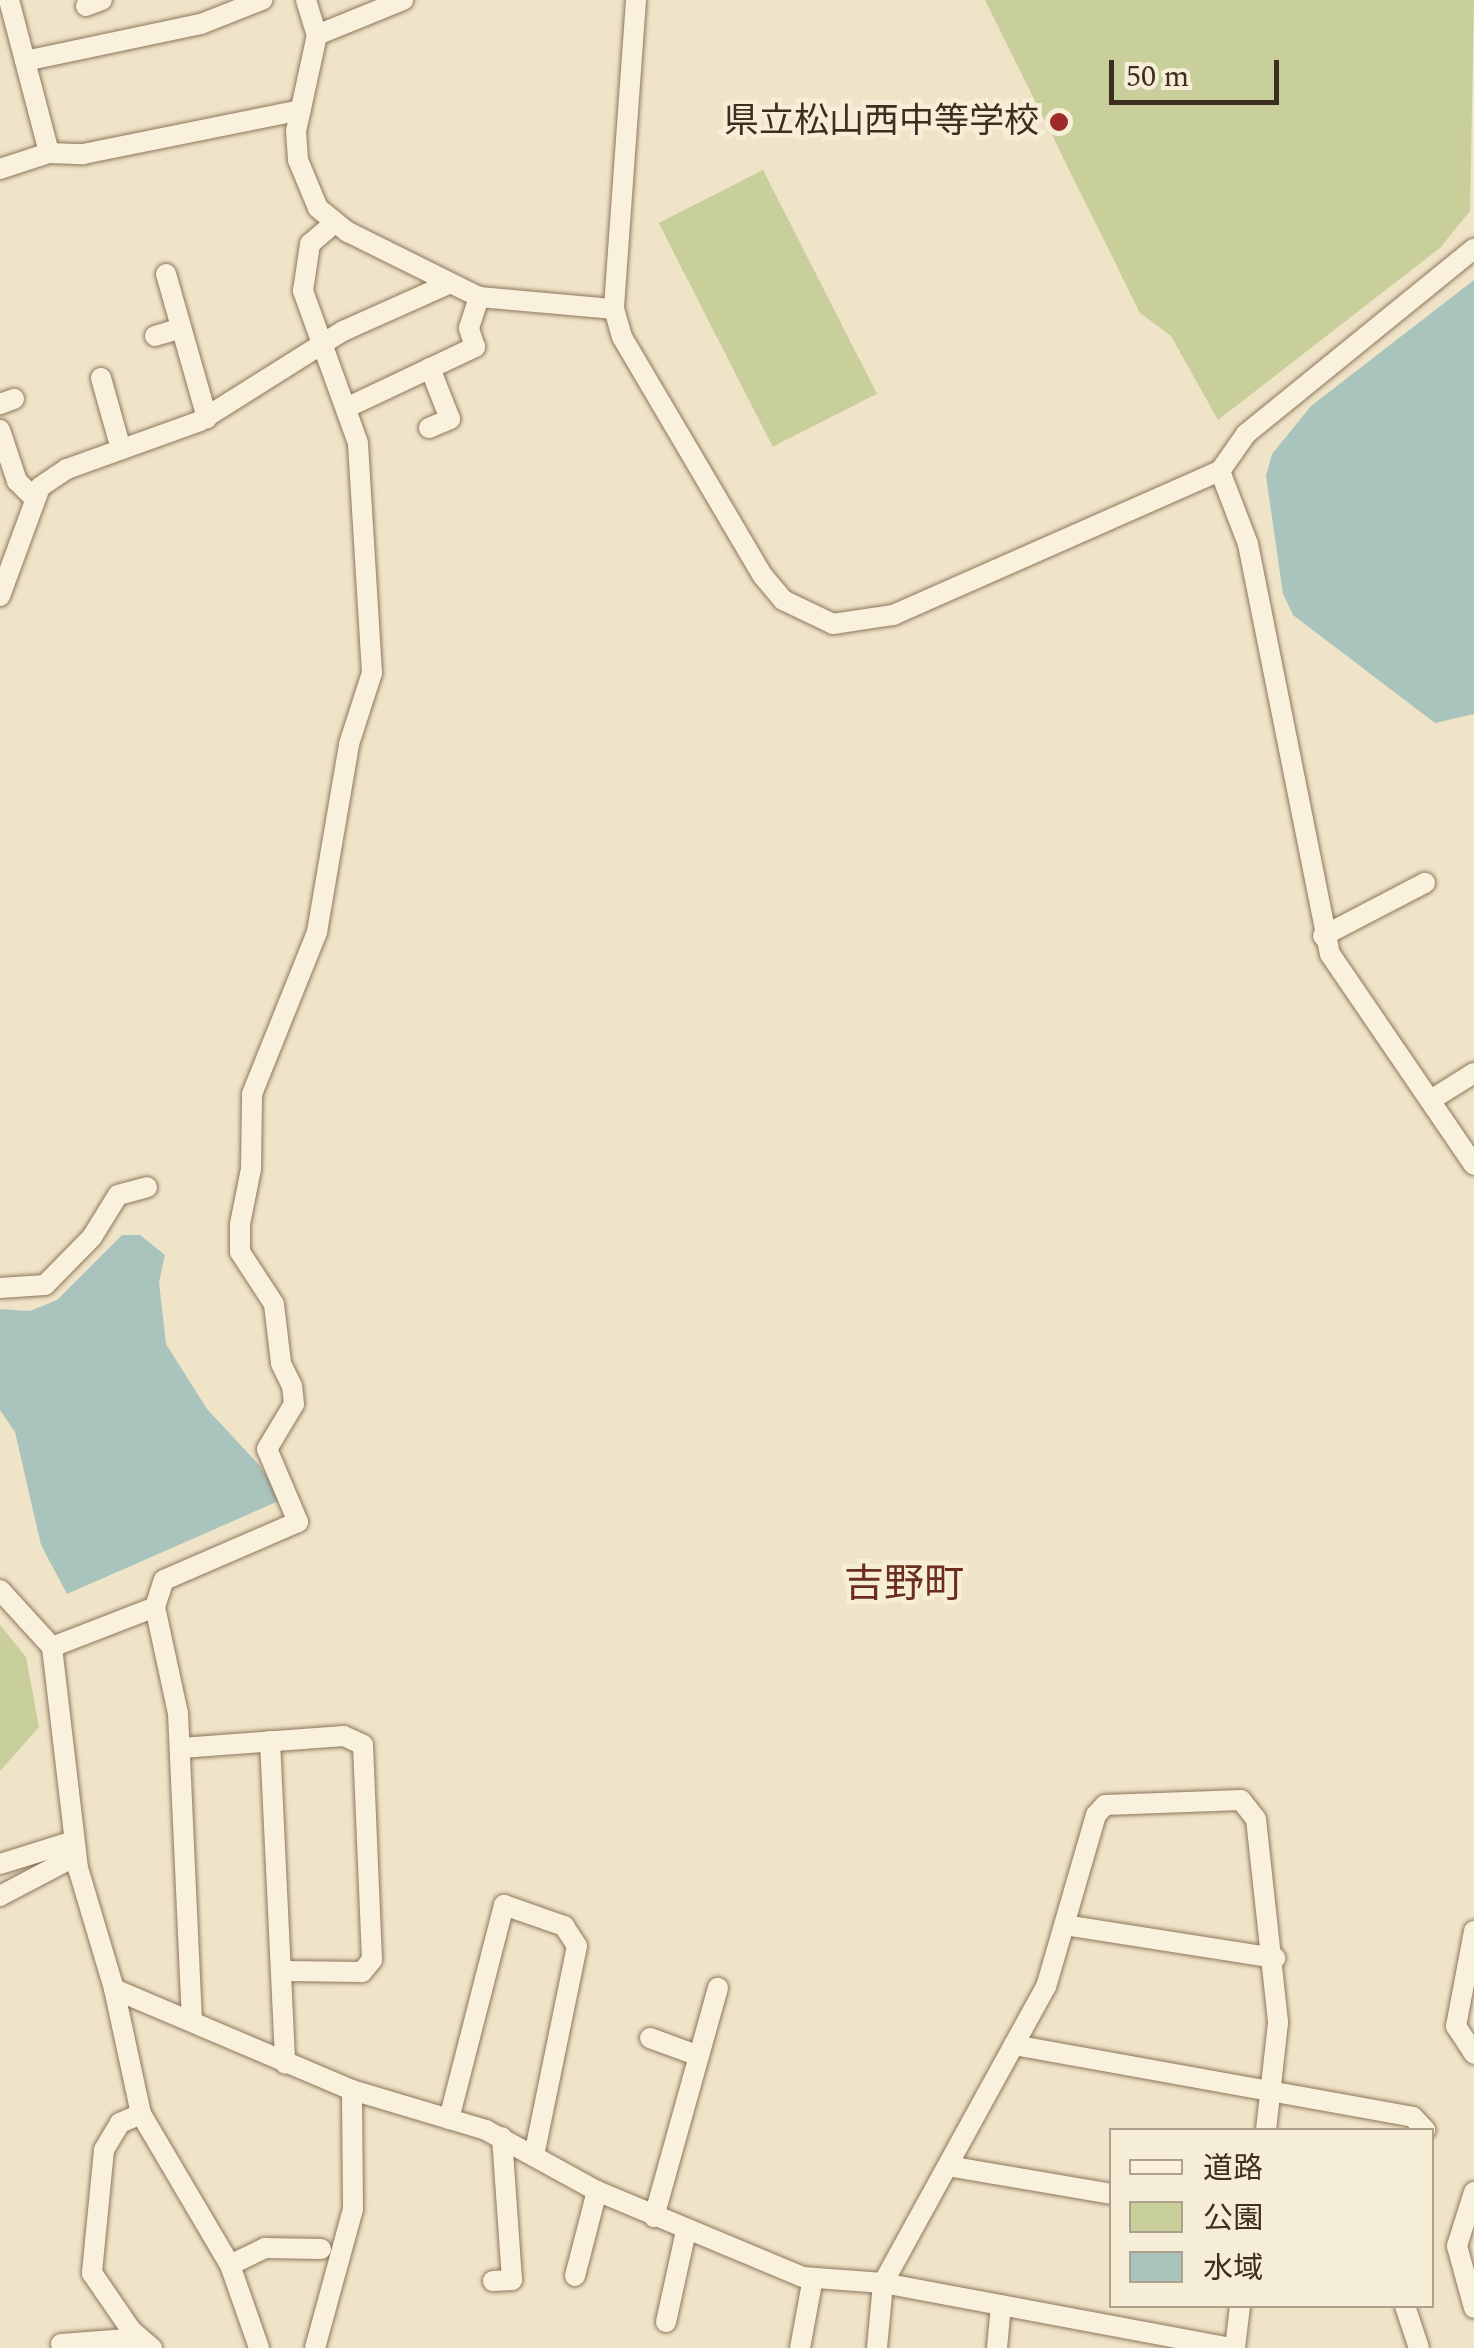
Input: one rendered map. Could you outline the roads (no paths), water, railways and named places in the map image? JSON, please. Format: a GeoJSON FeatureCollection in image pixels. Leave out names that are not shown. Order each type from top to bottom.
{"type":"FeatureCollection","features":[{"type":"Feature","properties":{"kind":"street"},"geometry":{"type":"LineString","coordinates":[[25,61],[201,24],[262,0]]}},
{"type":"Feature","properties":{"kind":"street"},"geometry":{"type":"LineString","coordinates":[[306,0],[318,35],[301,110],[298,160],[318,208],[334,222],[446,285],[479,298],[614,308]]}},
{"type":"Feature","properties":{"kind":"street"},"geometry":{"type":"LineString","coordinates":[[318,35],[403,0]]}},
{"type":"Feature","properties":{"kind":"street"},"geometry":{"type":"LineString","coordinates":[[636,0],[614,308],[638,369],[762,576],[783,600],[832,624],[893,615],[1220,471],[1246,434],[1474,249]]}},
{"type":"Feature","properties":{"kind":"street"},"geometry":{"type":"LineString","coordinates":[[6,3],[49,153]]}},
{"type":"Feature","properties":{"kind":"street"},"geometry":{"type":"LineString","coordinates":[[0,168],[49,153],[82,154],[301,110]]}},
{"type":"Feature","properties":{"kind":"street"},"geometry":{"type":"LineString","coordinates":[[192,2021],[181,1748],[155,1608],[164,1580],[298,1522],[267,1449],[294,1404],[292,1386],[281,1362],[274,1304],[240,1252],[240,1224],[251,1168],[252,1094],[317,932],[348,744],[372,673],[358,443],[321,350],[303,290],[310,244],[334,222]]}},
{"type":"Feature","properties":{"kind":"street"},"geometry":{"type":"LineString","coordinates":[[166,274],[207,418]]}},
{"type":"Feature","properties":{"kind":"street"},"geometry":{"type":"LineString","coordinates":[[0,596],[34,498],[67,470],[207,418],[321,350],[343,331],[446,285]]}},
{"type":"Feature","properties":{"kind":"street"},"geometry":{"type":"LineString","coordinates":[[346,408],[474,347],[470,328],[479,298]]}},
{"type":"Feature","properties":{"kind":"street"},"geometry":{"type":"LineString","coordinates":[[155,336],[181,328]]}},
{"type":"Feature","properties":{"kind":"street"},"geometry":{"type":"LineString","coordinates":[[429,428],[450,419],[430,368]]}},
{"type":"Feature","properties":{"kind":"street"},"geometry":{"type":"LineString","coordinates":[[101,378],[122,449]]}},
{"type":"Feature","properties":{"kind":"street"},"geometry":{"type":"LineString","coordinates":[[0,430],[17,481],[34,498]]}},
{"type":"Feature","properties":{"kind":"street"},"geometry":{"type":"LineString","coordinates":[[1220,471],[1248,544],[1323,936],[1434,1098],[1474,1165]]}},
{"type":"Feature","properties":{"kind":"street"},"geometry":{"type":"LineString","coordinates":[[1323,936],[1425,883]]}},
{"type":"Feature","properties":{"kind":"street"},"geometry":{"type":"LineString","coordinates":[[1434,1098],[1474,1073]]}},
{"type":"Feature","properties":{"kind":"street"},"geometry":{"type":"LineString","coordinates":[[0,1288],[45,1286],[92,1236],[118,1195],[147,1187]]}},
{"type":"Feature","properties":{"kind":"street"},"geometry":{"type":"LineString","coordinates":[[0,1590],[52,1647],[75,1848],[114,1989],[140,2114],[230,2265],[259,2348]]}},
{"type":"Feature","properties":{"kind":"street"},"geometry":{"type":"LineString","coordinates":[[52,1647],[155,1608]]}},
{"type":"Feature","properties":{"kind":"street"},"geometry":{"type":"LineString","coordinates":[[181,1748],[356,1737],[365,1756],[372,1960],[362,1972],[284,1971]]}},
{"type":"Feature","properties":{"kind":"street"},"geometry":{"type":"LineString","coordinates":[[270,1742],[284,1971],[285,2064]]}},
{"type":"Feature","properties":{"kind":"street"},"geometry":{"type":"LineString","coordinates":[[876,2348],[883,2284],[1046,1988],[1096,1816],[1105,1805],[1241,1800],[1256,1819],[1275,1958],[1272,2093],[1266,2128]]}},
{"type":"Feature","properties":{"kind":"street"},"geometry":{"type":"LineString","coordinates":[[0,1864],[75,1848]]}},
{"type":"Feature","properties":{"kind":"street"},"geometry":{"type":"LineString","coordinates":[[0,1896],[75,1848]]}},
{"type":"Feature","properties":{"kind":"street"},"geometry":{"type":"LineString","coordinates":[[449,2118],[504,1905],[564,1926],[577,1946],[534,2155]]}},
{"type":"Feature","properties":{"kind":"street"},"geometry":{"type":"LineString","coordinates":[[1064,1925],[1275,1958]]}},
{"type":"Feature","properties":{"kind":"street"},"geometry":{"type":"LineString","coordinates":[[1474,1931],[1456,2002],[1461,2042],[1474,2054]]}},
{"type":"Feature","properties":{"kind":"street"},"geometry":{"type":"LineString","coordinates":[[654,2217],[718,1988]]}},
{"type":"Feature","properties":{"kind":"street"},"geometry":{"type":"LineString","coordinates":[[114,1989],[352,2090],[502,2136],[597,2191],[686,2232],[813,2278],[883,2284],[1001,2306],[1114,2337],[1232,2348],[1240,2308]]}},
{"type":"Feature","properties":{"kind":"street"},"geometry":{"type":"LineString","coordinates":[[650,2038],[699,2056]]}},
{"type":"Feature","properties":{"kind":"street"},"geometry":{"type":"LineString","coordinates":[[1014,2045],[1413,2116],[1423,2128]]}},
{"type":"Feature","properties":{"kind":"street"},"geometry":{"type":"LineString","coordinates":[[315,2348],[353,2209],[352,2090]]}},
{"type":"Feature","properties":{"kind":"street"},"geometry":{"type":"LineString","coordinates":[[140,2114],[120,2123],[104,2150],[92,2273],[146,2343]]}},
{"type":"Feature","properties":{"kind":"street"},"geometry":{"type":"LineString","coordinates":[[493,2281],[512,2280],[502,2136]]}},
{"type":"Feature","properties":{"kind":"street"},"geometry":{"type":"LineString","coordinates":[[948,2166],[1109,2193]]}},
{"type":"Feature","properties":{"kind":"street"},"geometry":{"type":"LineString","coordinates":[[574,2276],[597,2191]]}},
{"type":"Feature","properties":{"kind":"street"},"geometry":{"type":"LineString","coordinates":[[1474,2192],[1466,2228],[1457,2246],[1474,2308]]}},
{"type":"Feature","properties":{"kind":"street"},"geometry":{"type":"LineString","coordinates":[[666,2322],[686,2232]]}},
{"type":"Feature","properties":{"kind":"street"},"geometry":{"type":"LineString","coordinates":[[230,2265],[265,2248],[321,2248]]}},
{"type":"Feature","properties":{"kind":"street"},"geometry":{"type":"LineString","coordinates":[[800,2348],[813,2278]]}},
{"type":"Feature","properties":{"kind":"street"},"geometry":{"type":"LineString","coordinates":[[998,2348],[1001,2306]]}},
{"type":"Feature","properties":{"kind":"street"},"geometry":{"type":"LineString","coordinates":[[1406,2308],[1419,2348]]}},
{"type":"Feature","properties":{"kind":"street"},"geometry":{"type":"LineString","coordinates":[[62,2344],[146,2343]]}},
{"type":"Feature","properties":{"kind":"water"},"geometry":{"type":"Polygon","coordinates":[[[1474,280],[1474,714],[1435,723],[1293,615],[1283,594],[1266,476],[1272,454],[1311,406],[1474,280]]]}},
{"type":"Feature","properties":{"kind":"water"},"geometry":{"type":"Polygon","coordinates":[[[122,1235],[140,1235],[165,1255],[159,1282],[166,1344],[207,1409],[260,1466],[281,1500],[67,1594],[41,1545],[15,1432],[0,1410],[0,1309],[30,1311],[57,1300],[122,1235]]]}},
{"type":"Feature","properties":{"kind":"place","name":"県立松山西中等学校"},"geometry":{"type":"Point","coordinates":[1059,122]}},
{"type":"Feature","properties":{"kind":"district","name":"吉野町"},"geometry":{"type":"Point","coordinates":[904,1586]}}]}
